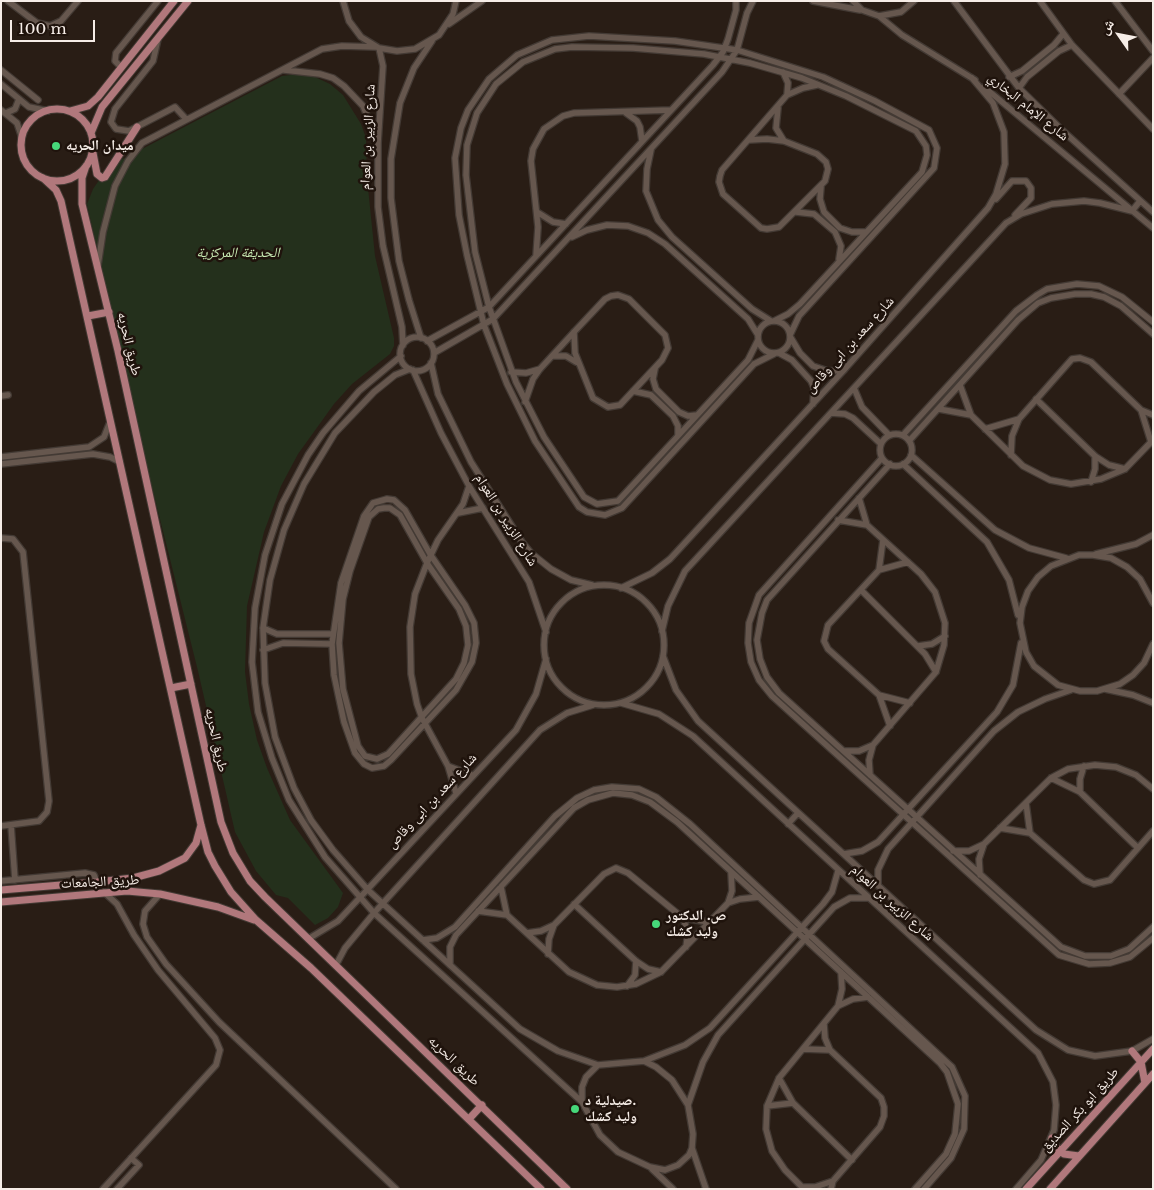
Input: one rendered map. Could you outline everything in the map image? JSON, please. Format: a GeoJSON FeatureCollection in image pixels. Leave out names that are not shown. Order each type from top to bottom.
{"type":"FeatureCollection","features":[{"type":"Feature","properties":{"kind":"main road"},"geometry":{"type":"LineString","coordinates":[[174,1],[98,97],[82,109],[67,111],[48,110],[31,121],[22,138],[21,148],[28,166],[56,190],[61,201],[208,852],[217,871],[231,892],[256,920],[318,975],[542,1189]]}},
{"type":"Feature","properties":{"kind":"main road"},"geometry":{"type":"LineString","coordinates":[[137,127],[105,177],[102,178],[97,174],[91,133],[98,113],[188,1]]}},
{"type":"Feature","properties":{"kind":"main road"},"geometry":{"type":"LineString","coordinates":[[98,97],[106,102]]}},
{"type":"Feature","properties":{"kind":"main road"},"geometry":{"type":"LineString","coordinates":[[67,111],[79,117],[91,133]]}},
{"type":"Feature","properties":{"kind":"main road"},"geometry":{"type":"LineString","coordinates":[[43,178],[62,181],[71,178],[86,166],[93,150]]}},
{"type":"Feature","properties":{"kind":"main road","name":"طريق الحريه"},"geometry":{"type":"LineString","coordinates":[[86,166],[82,178],[82,204],[109,312],[221,822],[230,848],[250,881],[567,1189]]}},
{"type":"Feature","properties":{"kind":"main road"},"geometry":{"type":"LineString","coordinates":[[88,316],[109,312]]}},
{"type":"Feature","properties":{"kind":"main road"},"geometry":{"type":"LineString","coordinates":[[171,688],[191,684]]}},
{"type":"Feature","properties":{"kind":"main road","name":"طريق الجامعات"},"geometry":{"type":"LineString","coordinates":[[1,890],[97,882],[150,874],[178,863],[191,851],[201,825]]}},
{"type":"Feature","properties":{"kind":"main road"},"geometry":{"type":"LineString","coordinates":[[15,880],[16,889]]}},
{"type":"Feature","properties":{"kind":"main road"},"geometry":{"type":"LineString","coordinates":[[97,882],[101,893]]}},
{"type":"Feature","properties":{"kind":"main road","name":"طريق الجامعات"},"geometry":{"type":"LineString","coordinates":[[1,902],[127,890],[160,894],[218,907],[256,920]]}},
{"type":"Feature","properties":{"kind":"main road","name":"طريق ابو بكر الصديق"},"geometry":{"type":"LineString","coordinates":[[1026,1189],[1033,1176],[1060,1151],[1153,1049]]}},
{"type":"Feature","properties":{"kind":"main road"},"geometry":{"type":"LineString","coordinates":[[1132,1051],[1141,1062],[1145,1082]]}},
{"type":"Feature","properties":{"kind":"main road"},"geometry":{"type":"LineString","coordinates":[[1050,1189],[1153,1074]]}},
{"type":"Feature","properties":{"kind":"main road"},"geometry":{"type":"LineString","coordinates":[[469,1119],[482,1105]]}},
{"type":"Feature","properties":{"kind":"main road"},"geometry":{"type":"LineString","coordinates":[[1052,1138],[1060,1151],[1068,1155],[1079,1156]]}},
{"type":"Feature","properties":{"kind":"street"},"geometry":{"type":"LineString","coordinates":[[8,1],[36,23],[50,26],[61,21],[78,1]]}},
{"type":"Feature","properties":{"kind":"street"},"geometry":{"type":"LineString","coordinates":[[121,67],[115,61],[116,53],[158,1]]}},
{"type":"Feature","properties":{"kind":"street"},"geometry":{"type":"LineString","coordinates":[[343,1],[345,12],[354,30],[378,47]]}},
{"type":"Feature","properties":{"kind":"street"},"geometry":{"type":"LineString","coordinates":[[447,26],[456,1]]}},
{"type":"Feature","properties":{"kind":"street"},"geometry":{"type":"LineString","coordinates":[[98,268],[103,232],[111,199],[128,161],[142,143],[313,53],[332,47],[378,47],[406,51],[432,41],[447,26],[482,1]]}},
{"type":"Feature","properties":{"kind":"street"},"geometry":{"type":"LineString","coordinates":[[673,1189],[650,1168],[618,1152],[609,1144],[594,1125],[582,1102],[374,913],[311,839],[280,779],[258,712],[252,662],[253,635],[265,555],[279,512],[294,479],[323,433],[366,385],[400,356],[403,345],[411,338],[424,339],[481,313],[489,307],[720,56],[725,48],[736,10],[736,1]]}},
{"type":"Feature","properties":{"kind":"street"},"geometry":{"type":"LineString","coordinates":[[753,1],[747,13],[733,59],[493,319],[434,353],[431,363],[423,369],[411,369],[395,375],[361,405],[335,434],[314,465],[297,497],[278,546],[270,580],[263,628],[265,683],[271,719],[294,788],[322,836],[368,890],[383,904],[533,1038],[558,1052],[598,1065],[644,1061],[685,1045],[710,1028],[828,898],[838,870]]}},
{"type":"Feature","properties":{"kind":"street"},"geometry":{"type":"LineString","coordinates":[[813,1],[862,10],[879,16],[901,12],[914,1]]}},
{"type":"Feature","properties":{"kind":"street"},"geometry":{"type":"LineString","coordinates":[[853,1],[862,10]]}},
{"type":"Feature","properties":{"kind":"street","name":"شارع الإمام البخاري"},"geometry":{"type":"LineString","coordinates":[[954,1],[1008,77],[1062,131],[1153,212]]}},
{"type":"Feature","properties":{"kind":"street"},"geometry":{"type":"LineString","coordinates":[[1040,1],[1072,45],[1153,129]]}},
{"type":"Feature","properties":{"kind":"street"},"geometry":{"type":"LineString","coordinates":[[1115,1],[1153,51]]}},
{"type":"Feature","properties":{"kind":"street","name":"شارع الإمام البخاري"},"geometry":{"type":"LineString","coordinates":[[879,16],[902,36],[972,78],[1013,109],[1153,228]]}},
{"type":"Feature","properties":{"kind":"street"},"geometry":{"type":"LineString","coordinates":[[1008,77],[1022,70],[1048,50],[1058,42],[1063,34]]}},
{"type":"Feature","properties":{"kind":"street"},"geometry":{"type":"LineString","coordinates":[[589,36],[589,46]]}},
{"type":"Feature","properties":{"kind":"street"},"geometry":{"type":"LineString","coordinates":[[589,36],[675,40],[725,48],[823,77],[929,130],[938,148],[934,168],[799,316],[788,345],[754,364],[622,508],[614,512],[596,515],[579,507],[552,467],[519,410],[498,365],[484,325],[467,256],[458,199],[455,158],[461,128],[477,94],[488,79],[510,60],[534,46],[552,40],[589,36]]}},
{"type":"Feature","properties":{"kind":"street"},"geometry":{"type":"LineString","coordinates":[[158,39],[153,61],[114,109],[111,117],[113,126],[120,132],[129,131],[175,107],[186,119]]}},
{"type":"Feature","properties":{"kind":"street","name":"شارع الزبير بن العوام"},"geometry":{"type":"LineString","coordinates":[[424,339],[408,300],[399,261],[391,198],[391,159],[395,122],[406,85],[419,60],[432,41]]}},
{"type":"Feature","properties":{"kind":"street"},"geometry":{"type":"LineString","coordinates":[[1019,88],[1027,77],[1063,48],[1072,45]]}},
{"type":"Feature","properties":{"kind":"street"},"geometry":{"type":"LineString","coordinates":[[572,46],[589,46],[672,50],[720,56],[784,72],[871,108],[916,131],[922,138],[927,155],[922,172],[794,309],[761,327],[752,354],[649,468],[618,501],[604,504],[590,501],[578,492],[525,402],[511,372],[489,307],[479,270],[469,214],[465,160],[470,130],[485,98],[509,72],[523,62],[547,52],[572,46]]}},
{"type":"Feature","properties":{"kind":"street","name":"شارع الزبير بن العوام"},"geometry":{"type":"LineString","coordinates":[[378,47],[383,66],[378,143],[379,220],[402,327],[403,345]]}},
{"type":"Feature","properties":{"kind":"street"},"geometry":{"type":"LineString","coordinates":[[1119,94],[1153,58]]}},
{"type":"Feature","properties":{"kind":"street"},"geometry":{"type":"LineString","coordinates":[[1,70],[38,100]]}},
{"type":"Feature","properties":{"kind":"street"},"geometry":{"type":"LineString","coordinates":[[281,70],[320,74],[333,78],[344,86],[363,106],[372,124],[378,143]]}},
{"type":"Feature","properties":{"kind":"street"},"geometry":{"type":"LineString","coordinates":[[784,72],[788,83],[787,95]]}},
{"type":"Feature","properties":{"kind":"street","name":"شارع سعد بن ابى وقاص"},"geometry":{"type":"LineString","coordinates":[[622,588],[652,573],[670,559],[844,370],[988,208],[996,194],[1005,164],[1004,132],[992,103],[972,78]]}},
{"type":"Feature","properties":{"kind":"street"},"geometry":{"type":"LineString","coordinates":[[1,84],[29,107],[48,110]]}},
{"type":"Feature","properties":{"kind":"street"},"geometry":{"type":"LineString","coordinates":[[749,140],[784,141],[822,157],[828,168],[827,175],[821,185],[779,227],[761,228],[723,194],[719,182],[722,170],[787,95],[803,88],[819,85]]}},
{"type":"Feature","properties":{"kind":"street"},"geometry":{"type":"LineString","coordinates":[[4,111],[15,108],[19,99]]}},
{"type":"Feature","properties":{"kind":"street"},"geometry":{"type":"LineString","coordinates":[[871,108],[874,101]]}},
{"type":"Feature","properties":{"kind":"street"},"geometry":{"type":"LineString","coordinates":[[779,105],[775,120],[776,128],[784,141]]}},
{"type":"Feature","properties":{"kind":"street"},"geometry":{"type":"LineString","coordinates":[[536,256],[536,212],[531,161],[533,149],[544,129],[553,122],[574,113],[671,110]]}},
{"type":"Feature","properties":{"kind":"street"},"geometry":{"type":"LineString","coordinates":[[4,111],[17,123],[22,138]]}},
{"type":"Feature","properties":{"kind":"street"},"geometry":{"type":"LineString","coordinates":[[624,112],[637,121],[642,141]]}},
{"type":"Feature","properties":{"kind":"street"},"geometry":{"type":"LineString","coordinates":[[461,128],[470,130]]}},
{"type":"Feature","properties":{"kind":"street"},"geometry":{"type":"LineString","coordinates":[[652,148],[647,169],[646,191],[658,220],[672,237],[752,309],[772,321],[783,323],[796,348],[813,366],[828,371],[844,370]]}},
{"type":"Feature","properties":{"kind":"street"},"geometry":{"type":"LineString","coordinates":[[621,164],[630,172]]}},
{"type":"Feature","properties":{"kind":"street"},"geometry":{"type":"LineString","coordinates":[[336,965],[345,948],[374,913],[540,730],[567,713],[594,704],[621,702],[644,690],[652,680],[663,656],[662,631],[668,606],[685,571],[1031,198],[1029,184],[1021,180],[1012,181],[988,208]]}},
{"type":"Feature","properties":{"kind":"street"},"geometry":{"type":"LineString","coordinates":[[821,185],[821,206],[841,246],[839,261]]}},
{"type":"Feature","properties":{"kind":"street"},"geometry":{"type":"LineString","coordinates":[[1006,224],[1036,208],[1068,201],[1100,203],[1132,212],[1140,201]]}},
{"type":"Feature","properties":{"kind":"street"},"geometry":{"type":"LineString","coordinates":[[536,212],[553,222],[566,224]]}},
{"type":"Feature","properties":{"kind":"street"},"geometry":{"type":"LineString","coordinates":[[796,212],[814,214],[846,231],[866,232]]}},
{"type":"Feature","properties":{"kind":"street"},"geometry":{"type":"LineString","coordinates":[[568,239],[587,230],[607,226],[628,226],[648,233],[665,244],[748,319],[762,348],[792,360],[811,381],[814,388],[813,404]]}},
{"type":"Feature","properties":{"kind":"street"},"geometry":{"type":"LineString","coordinates":[[903,435],[1016,311],[1037,294],[1047,289],[1076,284],[1098,286],[1122,297],[1153,322]]}},
{"type":"Feature","properties":{"kind":"street"},"geometry":{"type":"LineString","coordinates":[[909,441],[1029,310],[1056,296],[1091,294],[1104,298],[1121,306],[1153,334]]}},
{"type":"Feature","properties":{"kind":"street"},"geometry":{"type":"LineString","coordinates":[[525,402],[528,390],[540,369],[574,332],[605,299],[618,295],[630,299],[665,335],[667,341],[666,354],[620,405],[602,406],[593,398],[578,364],[573,343],[574,332]]}},
{"type":"Feature","properties":{"kind":"street"},"geometry":{"type":"LineString","coordinates":[[424,339],[434,353]]}},
{"type":"Feature","properties":{"kind":"street"},"geometry":{"type":"LineString","coordinates":[[400,356],[404,364],[411,369]]}},
{"type":"Feature","properties":{"kind":"street"},"geometry":{"type":"LineString","coordinates":[[551,357],[566,356],[578,364]]}},
{"type":"Feature","properties":{"kind":"street"},"geometry":{"type":"LineString","coordinates":[[1011,454],[1012,436],[1019,420],[1067,364],[1080,358],[1091,362],[1141,410],[1153,415]]}},
{"type":"Feature","properties":{"kind":"street","name":"شارع الزبير بن العوام"},"geometry":{"type":"LineString","coordinates":[[431,363],[438,394],[471,462],[522,542],[531,553],[550,569],[571,580],[594,586]]}},
{"type":"Feature","properties":{"kind":"street"},"geometry":{"type":"LineString","coordinates":[[655,368],[653,384],[677,420],[678,436]]}},
{"type":"Feature","properties":{"kind":"street","name":"شارع الزبير بن العوام"},"geometry":{"type":"LineString","coordinates":[[411,369],[440,433],[468,486],[529,582],[546,632]]}},
{"type":"Feature","properties":{"kind":"street"},"geometry":{"type":"LineString","coordinates":[[511,372],[526,373],[540,369]]}},
{"type":"Feature","properties":{"kind":"street"},"geometry":{"type":"LineString","coordinates":[[960,385],[971,415],[1011,454],[1032,472],[1050,480],[1071,484],[1091,482],[1124,469],[1152,441],[1141,410]]}},
{"type":"Feature","properties":{"kind":"street"},"geometry":{"type":"LineString","coordinates":[[854,388],[862,407],[889,435],[903,435],[909,441],[911,455],[996,530],[1029,548],[1066,558],[1093,555],[1136,544],[1153,535]]}},
{"type":"Feature","properties":{"kind":"street"},"geometry":{"type":"LineString","coordinates":[[633,391],[651,394],[683,415],[697,415]]}},
{"type":"Feature","properties":{"kind":"street"},"geometry":{"type":"LineString","coordinates":[[1,396],[8,395]]}},
{"type":"Feature","properties":{"kind":"street"},"geometry":{"type":"LineString","coordinates":[[1036,399],[1095,456],[1109,465],[1124,469]]}},
{"type":"Feature","properties":{"kind":"street"},"geometry":{"type":"LineString","coordinates":[[938,409],[971,415]]}},
{"type":"Feature","properties":{"kind":"street"},"geometry":{"type":"LineString","coordinates":[[831,413],[845,414],[853,418],[881,444],[882,458],[765,587],[751,613],[748,643],[751,662],[764,689],[1059,955],[1089,964],[1110,963],[1130,957],[1152,933]]}},
{"type":"Feature","properties":{"kind":"street"},"geometry":{"type":"LineString","coordinates":[[1,464],[60,454],[94,445],[104,437],[111,420]]}},
{"type":"Feature","properties":{"kind":"street"},"geometry":{"type":"LineString","coordinates":[[985,429],[1019,420]]}},
{"type":"Feature","properties":{"kind":"street"},"geometry":{"type":"LineString","coordinates":[[881,444],[889,435]]}},
{"type":"Feature","properties":{"kind":"street"},"geometry":{"type":"LineString","coordinates":[[1,457],[98,454],[120,462]]}},
{"type":"Feature","properties":{"kind":"street"},"geometry":{"type":"LineString","coordinates":[[903,464],[911,455]]}},
{"type":"Feature","properties":{"kind":"street"},"geometry":{"type":"LineString","coordinates":[[1091,482],[1095,469],[1095,456]]}},
{"type":"Feature","properties":{"kind":"street"},"geometry":{"type":"LineString","coordinates":[[882,458],[890,464],[903,464],[987,542],[1009,580],[1020,623]]}},
{"type":"Feature","properties":{"kind":"street"},"geometry":{"type":"LineString","coordinates":[[890,464],[767,600],[758,626],[757,640],[760,659],[773,685],[1053,942],[1077,954],[1101,957],[1120,953],[1152,933]]}},
{"type":"Feature","properties":{"kind":"street"},"geometry":{"type":"LineString","coordinates":[[649,468],[654,473]]}},
{"type":"Feature","properties":{"kind":"street"},"geometry":{"type":"LineString","coordinates":[[456,793],[448,766],[422,718],[411,674],[410,627],[415,594],[430,554],[458,513],[468,486]]}},
{"type":"Feature","properties":{"kind":"street"},"geometry":{"type":"LineString","coordinates":[[859,498],[867,526]]}},
{"type":"Feature","properties":{"kind":"street"},"geometry":{"type":"LineString","coordinates":[[387,499],[400,504],[430,554],[470,614],[476,643],[468,672],[456,690],[392,760],[384,766],[372,768],[364,764],[355,753],[344,722],[335,683],[332,634],[335,609],[368,509],[379,500],[387,499]]}},
{"type":"Feature","properties":{"kind":"street"},"geometry":{"type":"LineString","coordinates":[[390,508],[400,515],[427,563],[460,609],[466,626],[468,645],[460,671],[422,718],[388,754],[377,759],[366,756],[361,752],[342,689],[339,658],[341,614],[347,570],[369,518],[378,509],[390,508]]}},
{"type":"Feature","properties":{"kind":"street"},"geometry":{"type":"LineString","coordinates":[[458,513],[483,508]]}},
{"type":"Feature","properties":{"kind":"street"},"geometry":{"type":"LineString","coordinates":[[838,520],[867,526],[921,574],[934,592],[945,623],[942,655],[936,672],[873,745],[859,751],[844,751]]}},
{"type":"Feature","properties":{"kind":"street"},"geometry":{"type":"LineString","coordinates":[[1,538],[14,539],[23,552],[48,801],[47,812],[39,821],[1,826]]}},
{"type":"Feature","properties":{"kind":"street"},"geometry":{"type":"LineString","coordinates":[[883,540],[878,570],[828,626],[824,640],[828,649],[879,695],[910,703]]}},
{"type":"Feature","properties":{"kind":"street"},"geometry":{"type":"LineString","coordinates":[[1093,555],[1111,558],[1127,567],[1140,579],[1153,603]]}},
{"type":"Feature","properties":{"kind":"street"},"geometry":{"type":"LineString","coordinates":[[844,854],[871,847],[885,835],[992,718],[1006,699],[1017,670],[1022,606],[1028,591],[1038,577],[1051,566],[1066,558]]}},
{"type":"Feature","properties":{"kind":"street"},"geometry":{"type":"LineString","coordinates":[[878,570],[908,562]]}},
{"type":"Feature","properties":{"kind":"street"},"geometry":{"type":"LineString","coordinates":[[594,704],[568,694],[554,678],[546,659],[546,632],[550,618],[568,597],[594,586],[622,588],[631,591],[648,604],[656,616],[662,631]]}},
{"type":"Feature","properties":{"kind":"street"},"geometry":{"type":"LineString","coordinates":[[861,590],[918,646],[936,672]]}},
{"type":"Feature","properties":{"kind":"street"},"geometry":{"type":"LineString","coordinates":[[263,628],[277,634],[332,634]]}},
{"type":"Feature","properties":{"kind":"street"},"geometry":{"type":"LineString","coordinates":[[918,646],[932,644],[945,636]]}},
{"type":"Feature","properties":{"kind":"street"},"geometry":{"type":"LineString","coordinates":[[1021,638],[1030,659],[1045,676],[1072,690],[1089,692],[1105,690],[1120,684],[1133,675],[1144,663],[1153,644]]}},
{"type":"Feature","properties":{"kind":"street"},"geometry":{"type":"LineString","coordinates":[[263,650],[283,643],[332,644]]}},
{"type":"Feature","properties":{"kind":"street","name":"شارع الزبير بن العوام"},"geometry":{"type":"LineString","coordinates":[[663,656],[676,690],[698,721],[1036,1030],[1068,1050],[1096,1056],[1132,1051],[1153,1039]]}},
{"type":"Feature","properties":{"kind":"street","name":"شارع سعد بن ابى وقاص"},"geometry":{"type":"LineString","coordinates":[[308,939],[329,928],[368,890],[472,775],[516,730],[526,716],[536,694],[546,659]]}},
{"type":"Feature","properties":{"kind":"street"},"geometry":{"type":"LineString","coordinates":[[878,885],[878,870],[883,856],[994,731],[1008,719],[1044,699],[1072,690]]}},
{"type":"Feature","properties":{"kind":"street"},"geometry":{"type":"LineString","coordinates":[[1105,690],[1132,695],[1153,703]]}},
{"type":"Feature","properties":{"kind":"street"},"geometry":{"type":"LineString","coordinates":[[879,695],[890,726]]}},
{"type":"Feature","properties":{"kind":"street","name":"شارع الزبير بن العوام"},"geometry":{"type":"LineString","coordinates":[[621,702],[659,714],[682,727],[1038,1053],[1049,1071],[1053,1082],[1056,1105],[1052,1138],[1033,1176],[1016,1189]]}},
{"type":"Feature","properties":{"kind":"street"},"geometry":{"type":"LineString","coordinates":[[344,722],[350,719]]}},
{"type":"Feature","properties":{"kind":"street"},"geometry":{"type":"LineString","coordinates":[[870,776],[869,760],[873,745]]}},
{"type":"Feature","properties":{"kind":"street"},"geometry":{"type":"LineString","coordinates":[[953,851],[969,851],[984,844],[1051,778],[1068,769],[1106,765],[1136,775],[1153,789]]}},
{"type":"Feature","properties":{"kind":"street"},"geometry":{"type":"LineString","coordinates":[[448,766],[472,775]]}},
{"type":"Feature","properties":{"kind":"street"},"geometry":{"type":"LineString","coordinates":[[1080,792],[1080,778],[1084,766]]}},
{"type":"Feature","properties":{"kind":"street"},"geometry":{"type":"LineString","coordinates":[[1051,778],[1066,783],[1080,792],[1138,848]]}},
{"type":"Feature","properties":{"kind":"street"},"geometry":{"type":"LineString","coordinates":[[423,940],[437,938],[455,926],[562,809],[577,798],[602,788],[621,786],[639,789],[664,802],[810,934],[952,1067],[964,1096],[966,1118],[961,1139],[924,1189]]}},
{"type":"Feature","properties":{"kind":"street"},"geometry":{"type":"LineString","coordinates":[[450,965],[449,953],[453,941],[478,911],[568,814],[581,804],[604,794],[622,794],[641,798],[658,807],[759,897],[921,1046],[946,1072],[952,1082],[958,1104],[955,1134],[942,1164],[914,1189]]}},
{"type":"Feature","properties":{"kind":"street"},"geometry":{"type":"LineString","coordinates":[[1026,803],[1030,833]]}},
{"type":"Feature","properties":{"kind":"street"},"geometry":{"type":"LineString","coordinates":[[788,824],[798,813]]}},
{"type":"Feature","properties":{"kind":"street"},"geometry":{"type":"LineString","coordinates":[[11,825],[15,880]]}},
{"type":"Feature","properties":{"kind":"street"},"geometry":{"type":"LineString","coordinates":[[1000,828],[1030,833],[1084,880],[1094,884],[1110,880],[1153,831]]}},
{"type":"Feature","properties":{"kind":"street"},"geometry":{"type":"LineString","coordinates":[[980,875],[979,859],[984,844]]}},
{"type":"Feature","properties":{"kind":"street"},"geometry":{"type":"LineString","coordinates":[[514,862],[519,867]]}},
{"type":"Feature","properties":{"kind":"street"},"geometry":{"type":"LineString","coordinates":[[527,933],[541,931],[554,925],[604,874],[616,868],[628,873],[683,918],[696,922],[709,922]]}},
{"type":"Feature","properties":{"kind":"street"},"geometry":{"type":"LineString","coordinates":[[728,903],[732,884],[730,872]]}},
{"type":"Feature","properties":{"kind":"street"},"geometry":{"type":"LineString","coordinates":[[1,881],[88,873],[94,874],[97,882]]}},
{"type":"Feature","properties":{"kind":"street"},"geometry":{"type":"LineString","coordinates":[[501,887],[507,915]]}},
{"type":"Feature","properties":{"kind":"street"},"geometry":{"type":"LineString","coordinates":[[101,893],[117,904],[134,935],[158,970],[216,1038],[220,1050],[219,1057],[210,1072],[102,1189]]}},
{"type":"Feature","properties":{"kind":"street"},"geometry":{"type":"LineString","coordinates":[[160,894],[145,912],[143,924],[148,937],[166,964],[219,1022],[396,1189]]}},
{"type":"Feature","properties":{"kind":"street"},"geometry":{"type":"LineString","coordinates":[[478,911],[507,915],[569,972],[587,982],[607,987],[627,986],[645,981],[661,972],[728,903],[759,897]]}},
{"type":"Feature","properties":{"kind":"street"},"geometry":{"type":"LineString","coordinates":[[688,1105],[700,1069],[718,1035],[805,939],[842,902],[859,897],[868,898]]}},
{"type":"Feature","properties":{"kind":"street"},"geometry":{"type":"LineString","coordinates":[[574,904],[636,961],[648,968],[661,972]]}},
{"type":"Feature","properties":{"kind":"street"},"geometry":{"type":"LineString","coordinates":[[683,918],[688,933],[686,948]]}},
{"type":"Feature","properties":{"kind":"street"},"geometry":{"type":"LineString","coordinates":[[548,954],[549,939],[554,925]]}},
{"type":"Feature","properties":{"kind":"street"},"geometry":{"type":"LineString","coordinates":[[627,986],[634,975],[636,961]]}},
{"type":"Feature","properties":{"kind":"street"},"geometry":{"type":"LineString","coordinates":[[158,970],[166,964]]}},
{"type":"Feature","properties":{"kind":"street"},"geometry":{"type":"LineString","coordinates":[[824,1024],[825,1038],[830,1050],[881,1098],[884,1116],[880,1127],[833,1181],[822,1186],[804,1188],[784,1170],[772,1151],[766,1129],[767,1106],[779,1078],[838,1006],[842,989],[841,972]]}},
{"type":"Feature","properties":{"kind":"street"},"geometry":{"type":"LineString","coordinates":[[986,1004],[995,994]]}},
{"type":"Feature","properties":{"kind":"street"},"geometry":{"type":"LineString","coordinates":[[838,1006],[853,999],[868,997]]}},
{"type":"Feature","properties":{"kind":"street"},"geometry":{"type":"LineString","coordinates":[[921,1046],[926,1041]]}},
{"type":"Feature","properties":{"kind":"street"},"geometry":{"type":"LineString","coordinates":[[803,1049],[823,1048],[830,1050]]}},
{"type":"Feature","properties":{"kind":"street"},"geometry":{"type":"LineString","coordinates":[[644,1061],[656,1067],[672,1080],[688,1105],[693,1134],[692,1148],[706,1189]]}},
{"type":"Feature","properties":{"kind":"street"},"geometry":{"type":"LineString","coordinates":[[582,1102],[583,1082],[589,1072],[598,1065]]}},
{"type":"Feature","properties":{"kind":"street"},"geometry":{"type":"LineString","coordinates":[[779,1078],[793,1103],[852,1160]]}},
{"type":"Feature","properties":{"kind":"street"},"geometry":{"type":"LineString","coordinates":[[767,1106],[793,1103]]}},
{"type":"Feature","properties":{"kind":"street"},"geometry":{"type":"LineString","coordinates":[[650,1168],[672,1168],[684,1161],[692,1148]]}},
{"type":"Feature","properties":{"kind":"street"},"geometry":{"type":"LineString","coordinates":[[117,1189],[139,1165],[131,1158]]}},
{"type":"Feature","properties":{"kind":"street"},"geometry":{"type":"LineString","coordinates":[[831,1189],[833,1181]]}},
{"type":"Feature","properties":{"kind":"green space","name":"الحديقة المركزية"},"geometry":{"type":"Polygon","coordinates":[[[299,74],[315,77],[330,84],[343,95],[361,124],[366,138],[367,178],[375,256],[394,338],[394,346],[390,354],[352,384],[334,404],[298,454],[281,486],[264,532],[247,606],[245,672],[249,704],[257,740],[290,820],[343,893],[338,907],[328,918],[315,925],[288,898],[276,895],[256,871],[235,832],[198,671],[145,459],[87,204],[93,189],[104,173],[119,161],[282,76],[299,74]]]}},
{"type":"Feature","properties":{"kind":"place","name":"ميدان الحريه"},"geometry":{"type":"Point","coordinates":[56,146]}},
{"type":"Feature","properties":{"kind":"place","name":"ص. الدكتور وليد كشك"},"geometry":{"type":"Point","coordinates":[656,924]}},
{"type":"Feature","properties":{"kind":"place","name":"صيدلية د. وليد كشك"},"geometry":{"type":"Point","coordinates":[575,1109]}}]}
